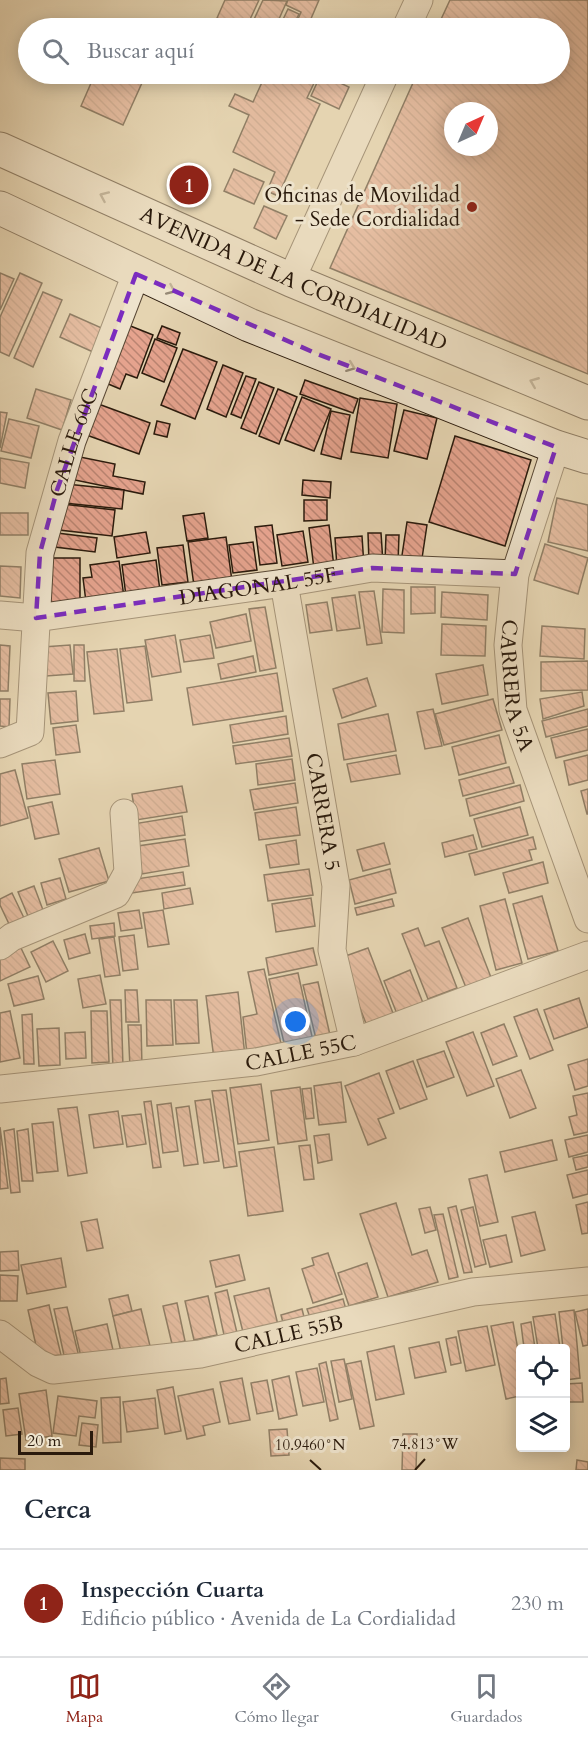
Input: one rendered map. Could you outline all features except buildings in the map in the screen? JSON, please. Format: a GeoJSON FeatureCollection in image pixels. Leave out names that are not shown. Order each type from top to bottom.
{"type":"FeatureCollection","features":[{"type":"Feature","properties":{"kind":"main road","name":"AVENIDA DE LA CORDIALIDAD"},"geometry":{"type":"LineString","coordinates":[[0,149],[291,280],[588,403]]}},
{"type":"Feature","properties":{"kind":"main road"},"geometry":{"type":"LineString","coordinates":[[0,208],[136,274],[315,353],[556,447],[588,457]]}},
{"type":"Feature","properties":{"kind":"street"},"geometry":{"type":"LineString","coordinates":[[411,18],[419,0]]}},
{"type":"Feature","properties":{"kind":"street"},"geometry":{"type":"LineString","coordinates":[[291,280],[381,84]]}},
{"type":"Feature","properties":{"kind":"street","name":"CALLE 60C"},"geometry":{"type":"LineString","coordinates":[[0,744],[30,732],[40,553],[72,441],[136,274]]}},
{"type":"Feature","properties":{"kind":"street","name":"CARRERA 5A"},"geometry":{"type":"LineString","coordinates":[[556,447],[515,574],[508,645],[513,710],[588,919]]}},
{"type":"Feature","properties":{"kind":"street","name":"DIAGONAL 55F"},"geometry":{"type":"LineString","coordinates":[[0,615],[36,618],[284,584],[372,568],[515,574]]}},
{"type":"Feature","properties":{"kind":"street","name":"CARRERA 5"},"geometry":{"type":"LineString","coordinates":[[284,584],[336,886],[332,950],[354,1042]]}},
{"type":"Feature","properties":{"kind":"street"},"geometry":{"type":"LineString","coordinates":[[0,946],[12,938],[116,894],[128,872],[124,813]]}},
{"type":"Feature","properties":{"kind":"street","name":"CALLE 55C"},"geometry":{"type":"LineString","coordinates":[[0,1089],[256,1062],[354,1042],[588,955]]}},
{"type":"Feature","properties":{"kind":"street","name":"CALLE 55B"},"geometry":{"type":"LineString","coordinates":[[0,1334],[38,1363],[53,1370],[200,1354],[473,1292],[588,1281]]}},
{"type":"Feature","properties":{"kind":"highlighted area"},"geometry":{"type":"Polygon","coordinates":[[[136,274],[315,353],[556,447],[515,574],[372,568],[36,618],[40,553],[57,490],[136,274]]]}},
{"type":"Feature","properties":{"kind":"place","name":"Inspección Cuarta"},"geometry":{"type":"Point","coordinates":[189,185]}},
{"type":"Feature","properties":{"kind":"place","name":"Oficinas de Movilidad - Sede Cordialidad"},"geometry":{"type":"Point","coordinates":[472,207]}}]}
